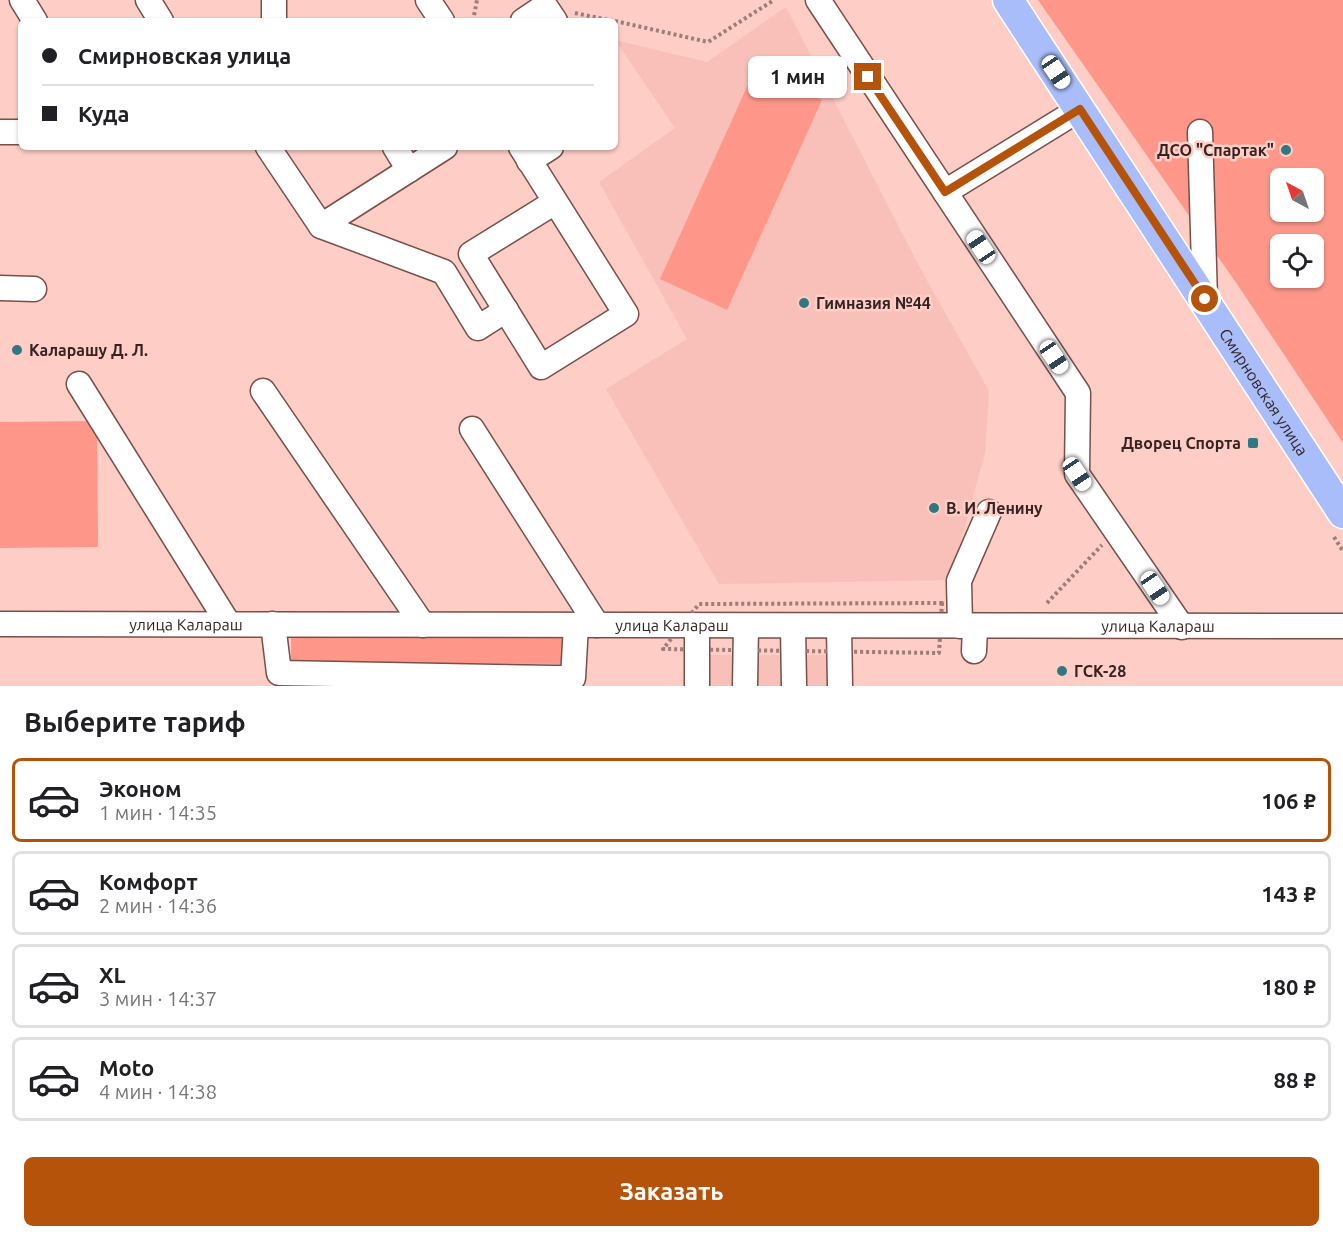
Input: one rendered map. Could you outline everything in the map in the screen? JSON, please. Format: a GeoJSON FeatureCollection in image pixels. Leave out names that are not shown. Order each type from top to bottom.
{"type":"FeatureCollection","features":[{"type":"Feature","properties":{"kind":"main road","name":"Смирновская улица"},"geometry":{"type":"LineString","coordinates":[[1008,0],[1343,513]]}},
{"type":"Feature","properties":{"kind":"street"},"geometry":{"type":"LineString","coordinates":[[22,0],[33,18]]}},
{"type":"Feature","properties":{"kind":"street"},"geometry":{"type":"LineString","coordinates":[[148,0],[159,18]]}},
{"type":"Feature","properties":{"kind":"street"},"geometry":{"type":"LineString","coordinates":[[274,0],[274,18]]}},
{"type":"Feature","properties":{"kind":"street"},"geometry":{"type":"LineString","coordinates":[[428,0],[440,18]]}},
{"type":"Feature","properties":{"kind":"street"},"geometry":{"type":"LineString","coordinates":[[818,0],[1078,393],[1077,474],[1182,627]]}},
{"type":"Feature","properties":{"kind":"street"},"geometry":{"type":"LineString","coordinates":[[535,18],[550,14]]}},
{"type":"Feature","properties":{"kind":"street"},"geometry":{"type":"LineString","coordinates":[[945,192],[1080,109]]}},
{"type":"Feature","properties":{"kind":"street"},"geometry":{"type":"LineString","coordinates":[[0,132],[18,132]]}},
{"type":"Feature","properties":{"kind":"street"},"geometry":{"type":"LineString","coordinates":[[1200,132],[1205,299]]}},
{"type":"Feature","properties":{"kind":"street"},"geometry":{"type":"LineString","coordinates":[[270,150],[321,226],[444,272],[478,328],[506,310]]}},
{"type":"Feature","properties":{"kind":"street"},"geometry":{"type":"LineString","coordinates":[[397,150],[409,170]]}},
{"type":"Feature","properties":{"kind":"street"},"geometry":{"type":"LineString","coordinates":[[321,226],[440,150]]}},
{"type":"Feature","properties":{"kind":"street"},"geometry":{"type":"LineString","coordinates":[[540,150],[525,154],[626,314],[541,367],[471,254],[555,202]]}},
{"type":"Feature","properties":{"kind":"street"},"geometry":{"type":"LineString","coordinates":[[0,288],[34,289]]}},
{"type":"Feature","properties":{"kind":"street"},"geometry":{"type":"LineString","coordinates":[[80,384],[228,623]]}},
{"type":"Feature","properties":{"kind":"street"},"geometry":{"type":"LineString","coordinates":[[263,391],[423,625]]}},
{"type":"Feature","properties":{"kind":"street"},"geometry":{"type":"LineString","coordinates":[[273,624],[279,673],[573,678],[587,625],[472,429]]}},
{"type":"Feature","properties":{"kind":"street"},"geometry":{"type":"LineString","coordinates":[[974,651],[959,581],[989,512]]}},
{"type":"Feature","properties":{"kind":"street","name":"улица Калараш"},"geometry":{"type":"LineString","coordinates":[[0,624],[1343,626]]}},
{"type":"Feature","properties":{"kind":"street"},"geometry":{"type":"LineString","coordinates":[[697,626],[697,686]]}},
{"type":"Feature","properties":{"kind":"street"},"geometry":{"type":"LineString","coordinates":[[745,686],[746,626]]}},
{"type":"Feature","properties":{"kind":"street"},"geometry":{"type":"LineString","coordinates":[[793,626],[794,686]]}},
{"type":"Feature","properties":{"kind":"street"},"geometry":{"type":"LineString","coordinates":[[839,626],[840,686]]}},
{"type":"Feature","properties":{"kind":"path"},"geometry":{"type":"LineString","coordinates":[[474,18],[477,0]]}},
{"type":"Feature","properties":{"kind":"path"},"geometry":{"type":"LineString","coordinates":[[618,22],[708,42],[774,0]]}},
{"type":"Feature","properties":{"kind":"path"},"geometry":{"type":"LineString","coordinates":[[550,14],[587,18]]}},
{"type":"Feature","properties":{"kind":"path"},"geometry":{"type":"LineString","coordinates":[[1046,603],[1116,530]]}},
{"type":"Feature","properties":{"kind":"shaded area"},"geometry":{"type":"Polygon","coordinates":[[[1038,0],[1343,0],[1343,443],[1237,284],[1038,0]]]}},
{"type":"Feature","properties":{"kind":"shaded area","name":"Гимназия №44"},"geometry":{"type":"Polygon","coordinates":[[[786,7],[920,268],[989,391],[985,453],[950,580],[719,584],[606,389],[687,339],[599,182],[675,128],[618,44],[618,41],[707,62],[786,7]]]}},
{"type":"Feature","properties":{"kind":"shaded area"},"geometry":{"type":"Polygon","coordinates":[[[755,69],[822,100],[727,310],[660,279],[755,69]]]}},
{"type":"Feature","properties":{"kind":"shaded area"},"geometry":{"type":"Polygon","coordinates":[[[97,421],[98,547],[0,548],[0,422],[97,421]]]}},
{"type":"Feature","properties":{"kind":"shaded area"},"geometry":{"type":"Polygon","coordinates":[[[291,632],[566,633],[566,664],[291,663],[291,632]]]}},
{"type":"Feature","properties":{"kind":"shaded area"},"geometry":{"type":"Polygon","coordinates":[[[707,655],[849,655],[850,686],[707,686],[707,655]]]}},
{"type":"Feature","properties":{"kind":"place","name":"ДСО \"Спартак\""},"geometry":{"type":"Point","coordinates":[1286,150]}},
{"type":"Feature","properties":{"kind":"place","name":"Гимназия №44"},"geometry":{"type":"Point","coordinates":[804,303]}},
{"type":"Feature","properties":{"kind":"place","name":"Каларашу Д. Л."},"geometry":{"type":"Point","coordinates":[17,350]}},
{"type":"Feature","properties":{"kind":"place","name":"Дворец Спорта"},"geometry":{"type":"Point","coordinates":[1253,443]}},
{"type":"Feature","properties":{"kind":"place","name":"В. И. Ленину"},"geometry":{"type":"Point","coordinates":[934,508]}},
{"type":"Feature","properties":{"kind":"place","name":"ГСК-28"},"geometry":{"type":"Point","coordinates":[1062,671]}},
{"type":"Feature","properties":{"kind":"route"},"geometry":{"type":"LineString","coordinates":[[868,77],[945,192],[1080,109],[1205,299]]}}]}
